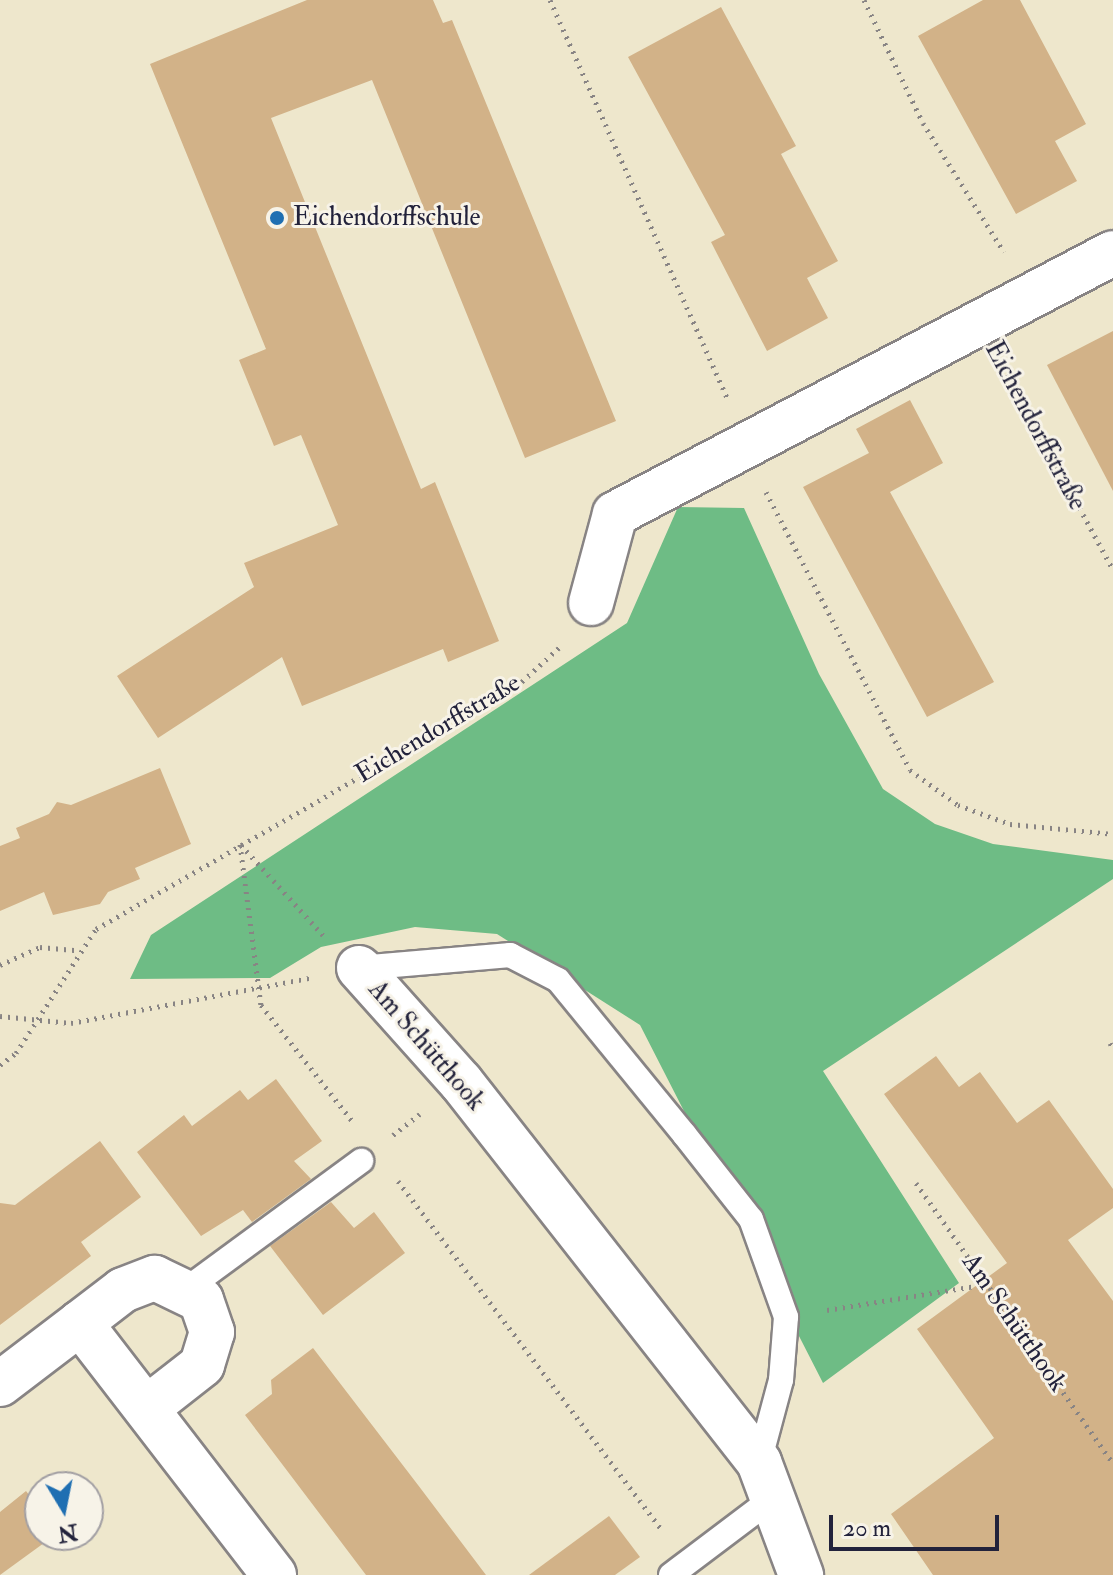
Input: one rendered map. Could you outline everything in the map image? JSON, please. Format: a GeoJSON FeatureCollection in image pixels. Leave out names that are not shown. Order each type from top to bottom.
{"type":"FeatureCollection","features":[{"type":"Feature","properties":{"kind":"street","name":"Eichendorffstraße"},"geometry":{"type":"LineString","coordinates":[[591,603],[615,514],[1113,253]]}},
{"type":"Feature","properties":{"kind":"street","name":"Am Schütthook"},"geometry":{"type":"LineString","coordinates":[[359,968],[461,1082],[765,1480],[801,1575]]}},
{"type":"Feature","properties":{"kind":"street"},"geometry":{"type":"LineString","coordinates":[[0,1384],[139,1282],[155,1278],[188,1288],[209,1315],[210,1349],[191,1377],[147,1408]]}},
{"type":"Feature","properties":{"kind":"street"},"geometry":{"type":"LineString","coordinates":[[80,1323],[274,1575]]}},
{"type":"Feature","properties":{"kind":"lane","name":"Am Schütthook"},"geometry":{"type":"LineString","coordinates":[[359,968],[510,955],[558,980],[751,1219],[786,1317],[781,1380],[765,1480]]}},
{"type":"Feature","properties":{"kind":"lane"},"geometry":{"type":"LineString","coordinates":[[188,1288],[368,1155]]}},
{"type":"Feature","properties":{"kind":"lane"},"geometry":{"type":"LineString","coordinates":[[679,1569],[765,1480]]}},
{"type":"Feature","properties":{"kind":"path"},"geometry":{"type":"LineString","coordinates":[[550,0],[556,15]]}},
{"type":"Feature","properties":{"kind":"path"},"geometry":{"type":"LineString","coordinates":[[864,0],[923,123],[1032,297]]}},
{"type":"Feature","properties":{"kind":"path","name":"Eichendorffstraße"},"geometry":{"type":"LineString","coordinates":[[980,324],[1113,570]]}},
{"type":"Feature","properties":{"kind":"path","name":"Eichendorffstraße"},"geometry":{"type":"LineString","coordinates":[[0,1065],[38,1019],[77,950],[96,929],[516,687],[589,622],[591,603]]}},
{"type":"Feature","properties":{"kind":"path"},"geometry":{"type":"LineString","coordinates":[[240,844],[359,968]]}},
{"type":"Feature","properties":{"kind":"path"},"geometry":{"type":"LineString","coordinates":[[240,844],[256,989],[261,1005],[368,1155],[679,1569]]}},
{"type":"Feature","properties":{"kind":"path"},"geometry":{"type":"LineString","coordinates":[[0,965],[40,947],[77,950]]}},
{"type":"Feature","properties":{"kind":"path"},"geometry":{"type":"LineString","coordinates":[[0,1016],[71,1023],[359,968]]}},
{"type":"Feature","properties":{"kind":"path"},"geometry":{"type":"LineString","coordinates":[[368,1155],[461,1082]]}},
{"type":"Feature","properties":{"kind":"path","name":"Am Schütthook"},"geometry":{"type":"LineString","coordinates":[[916,1183],[1113,1463]]}},
{"type":"Feature","properties":{"kind":"path"},"geometry":{"type":"LineString","coordinates":[[786,1317],[987,1284]]}},
{"type":"Feature","properties":{"kind":"green space"},"geometry":{"type":"Polygon","coordinates":[[[678,507],[744,508],[819,674],[883,789],[935,824],[993,844],[1113,860],[1113,879],[823,1071],[959,1283],[823,1383],[640,1025],[497,934],[415,927],[321,947],[270,978],[130,979],[151,935],[627,623],[678,507]]]}},
{"type":"Feature","properties":{"kind":"building"},"geometry":{"type":"Polygon","coordinates":[[[307,0],[433,0],[443,23],[452,20],[616,421],[525,458],[372,80],[271,118],[421,489],[435,482],[499,641],[448,662],[443,649],[302,706],[282,657],[158,738],[117,676],[254,587],[244,563],[338,525],[301,435],[274,446],[239,360],[266,349],[150,64],[307,0]]]}},
{"type":"Feature","properties":{"kind":"building"},"geometry":{"type":"Polygon","coordinates":[[[983,0],[1020,0],[1086,124],[1055,141],[1077,181],[1016,214],[918,36],[983,0]]]}},
{"type":"Feature","properties":{"kind":"building"},"geometry":{"type":"Polygon","coordinates":[[[721,7],[796,146],[781,154],[838,261],[807,278],[828,318],[767,351],[711,242],[725,235],[628,57],[721,7]]]}},
{"type":"Feature","properties":{"kind":"building"},"geometry":{"type":"Polygon","coordinates":[[[1113,331],[1113,491],[1047,365],[1113,331]]]}},
{"type":"Feature","properties":{"kind":"building"},"geometry":{"type":"Polygon","coordinates":[[[910,400],[943,463],[890,492],[994,682],[927,717],[803,487],[869,453],[856,429],[910,400]]]}},
{"type":"Feature","properties":{"kind":"building"},"geometry":{"type":"Polygon","coordinates":[[[160,768],[191,844],[135,868],[140,879],[108,892],[100,904],[53,915],[44,892],[0,911],[0,846],[20,838],[16,828],[49,814],[57,802],[71,805],[160,768]]]}},
{"type":"Feature","properties":{"kind":"building"},"geometry":{"type":"Polygon","coordinates":[[[936,1056],[959,1087],[980,1072],[1017,1123],[1049,1100],[1113,1189],[1113,1208],[1068,1240],[1113,1301],[1113,1575],[933,1575],[891,1514],[994,1438],[917,1329],[1007,1263],[884,1094],[936,1056]]]}},
{"type":"Feature","properties":{"kind":"building"},"geometry":{"type":"Polygon","coordinates":[[[276,1079],[322,1141],[294,1161],[311,1179],[252,1222],[243,1210],[201,1236],[137,1152],[184,1115],[192,1126],[240,1090],[248,1100],[276,1079]]]}},
{"type":"Feature","properties":{"kind":"building"},"geometry":{"type":"Polygon","coordinates":[[[100,1141],[141,1197],[81,1242],[91,1256],[0,1325],[0,1203],[15,1205],[100,1141]]]}},
{"type":"Feature","properties":{"kind":"building"},"geometry":{"type":"Polygon","coordinates":[[[331,1202],[354,1228],[374,1212],[405,1253],[323,1315],[270,1246],[331,1202]]]}},
{"type":"Feature","properties":{"kind":"building"},"geometry":{"type":"Polygon","coordinates":[[[313,1348],[486,1575],[366,1575],[245,1415],[272,1394],[271,1380],[313,1348]]]}},
{"type":"Feature","properties":{"kind":"building"},"geometry":{"type":"Polygon","coordinates":[[[24,1493],[24,1551],[33,1551],[0,1575],[0,1512],[24,1493]]]}},
{"type":"Feature","properties":{"kind":"building"},"geometry":{"type":"Polygon","coordinates":[[[609,1516],[640,1557],[615,1575],[529,1575],[609,1516]]]}},
{"type":"Feature","properties":{"kind":"place","name":"Eichendorffschule"},"geometry":{"type":"Point","coordinates":[277,218]}}]}
